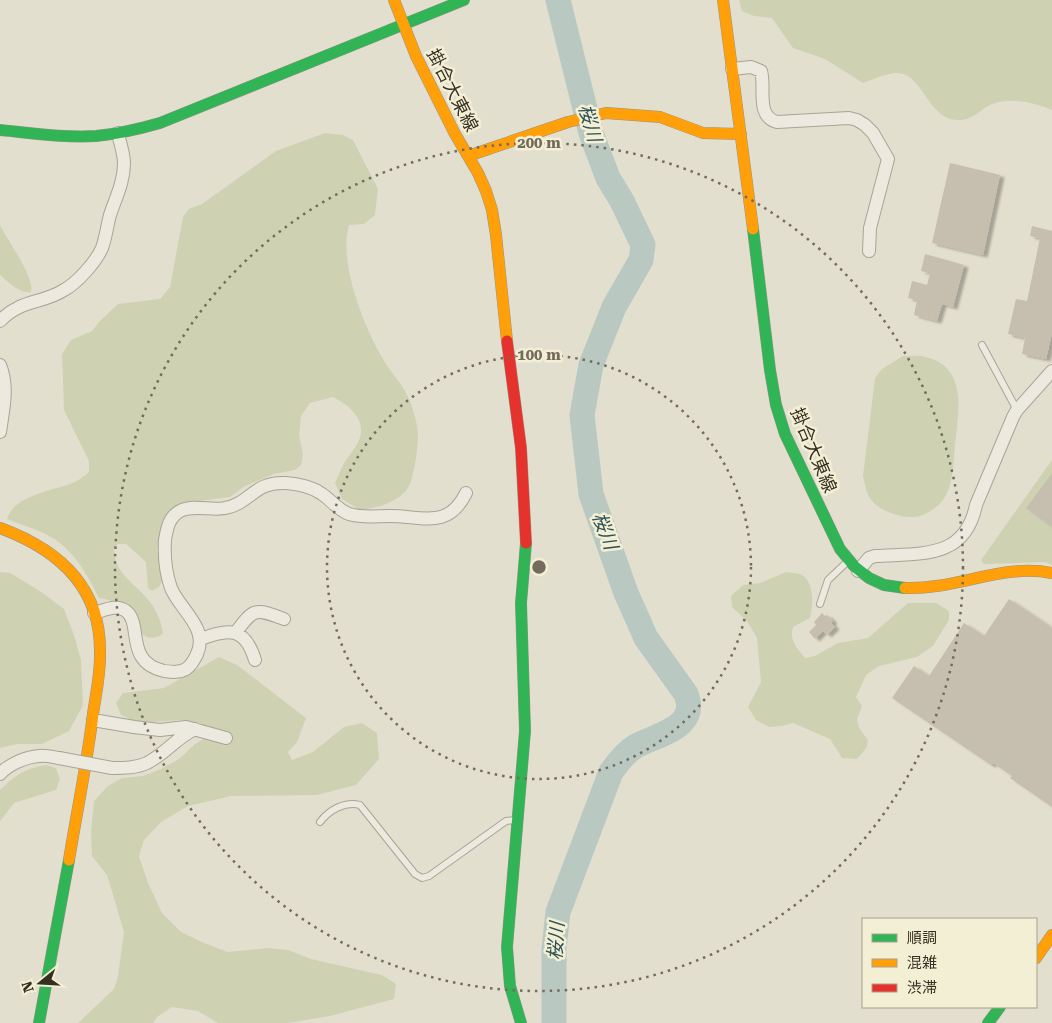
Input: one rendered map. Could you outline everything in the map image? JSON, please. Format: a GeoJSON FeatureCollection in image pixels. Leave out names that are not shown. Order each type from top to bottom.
{"type":"FeatureCollection","features":[{"type":"Feature","properties":{"kind":"street","name":"掛合大東線"},"geometry":{"type":"LineString","coordinates":[[394,0],[416,56],[468,156],[578,119],[606,113],[660,117],[703,132],[741,134]]}},
{"type":"Feature","properties":{"kind":"street"},"geometry":{"type":"LineString","coordinates":[[0,130],[76,136],[118,134],[160,123],[464,0]]}},
{"type":"Feature","properties":{"kind":"street","name":"掛合大東線"},"geometry":{"type":"LineString","coordinates":[[723,0],[776,405],[785,434],[840,549],[848,561],[868,579],[894,588],[930,588],[1024,570],[1052,573]]}},
{"type":"Feature","properties":{"kind":"street"},"geometry":{"type":"LineString","coordinates":[[732,69],[751,67],[761,71],[765,114],[771,120],[777,122],[849,118],[865,125],[873,133],[888,159],[870,228],[869,251]]}},
{"type":"Feature","properties":{"kind":"street"},"geometry":{"type":"LineString","coordinates":[[0,321],[7,313],[22,305],[58,294],[66,289],[95,260],[102,246],[121,188],[124,161],[118,134]]}},
{"type":"Feature","properties":{"kind":"street"},"geometry":{"type":"LineString","coordinates":[[468,156],[478,173],[492,210],[521,448],[527,525],[520,603],[525,694],[524,731],[507,947],[507,971],[510,990],[521,1023]]}},
{"type":"Feature","properties":{"kind":"street"},"geometry":{"type":"LineString","coordinates":[[0,365],[5,382],[5,399],[0,432]]}},
{"type":"Feature","properties":{"kind":"street"},"geometry":{"type":"LineString","coordinates":[[858,571],[869,558],[875,556],[940,551],[958,540],[973,520],[976,505],[1017,410],[1052,371]]}},
{"type":"Feature","properties":{"kind":"street"},"geometry":{"type":"LineString","coordinates":[[94,613],[114,607],[121,608],[128,613],[132,621],[137,648],[140,654],[152,666],[161,670],[179,672],[193,662],[201,646],[201,639],[196,624],[175,596],[164,567],[166,530],[169,522],[179,512],[192,508],[224,509],[240,503],[264,486],[284,483],[313,488],[348,513],[360,516],[391,516],[433,520],[453,512],[466,494]]}},
{"type":"Feature","properties":{"kind":"street"},"geometry":{"type":"LineString","coordinates":[[0,528],[33,541],[58,557],[73,572],[87,593],[99,630],[101,651],[93,720],[39,1023]]}},
{"type":"Feature","properties":{"kind":"street"},"geometry":{"type":"LineString","coordinates":[[236,632],[250,614],[254,612],[269,613],[284,619]]}},
{"type":"Feature","properties":{"kind":"street"},"geometry":{"type":"LineString","coordinates":[[201,639],[225,632],[236,632],[249,642],[255,660]]}},
{"type":"Feature","properties":{"kind":"street"},"geometry":{"type":"LineString","coordinates":[[93,720],[160,730],[186,727],[226,738]]}},
{"type":"Feature","properties":{"kind":"street"},"geometry":{"type":"LineString","coordinates":[[0,774],[10,766],[40,756],[112,768],[126,768],[146,764],[181,736],[196,729]]}},
{"type":"Feature","properties":{"kind":"street"},"geometry":{"type":"LineString","coordinates":[[1037,957],[1052,936]]}},
{"type":"Feature","properties":{"kind":"street"},"geometry":{"type":"LineString","coordinates":[[988,1023],[999,1008]]}},
{"type":"Feature","properties":{"kind":"lane"},"geometry":{"type":"LineString","coordinates":[[982,344],[1017,410]]}},
{"type":"Feature","properties":{"kind":"lane"},"geometry":{"type":"LineString","coordinates":[[820,604],[828,580],[848,561]]}},
{"type":"Feature","properties":{"kind":"lane"},"geometry":{"type":"LineString","coordinates":[[320,822],[325,814],[332,810],[351,804],[360,805],[415,874],[422,878],[429,876],[506,821],[516,820]]}},
{"type":"Feature","properties":{"kind":"green space"},"geometry":{"type":"Polygon","coordinates":[[[739,0],[1052,0],[1052,110],[1020,101],[1003,101],[988,106],[966,119],[947,118],[939,112],[913,80],[905,75],[892,73],[863,83],[825,59],[793,48],[772,18],[754,16],[742,11],[739,0]]]}},
{"type":"Feature","properties":{"kind":"green space"},"geometry":{"type":"Polygon","coordinates":[[[325,133],[343,135],[353,140],[378,189],[375,215],[364,224],[349,225],[347,257],[355,294],[368,330],[386,364],[410,401],[414,415],[418,430],[418,440],[411,481],[408,488],[400,496],[389,503],[378,506],[360,510],[342,499],[335,483],[343,465],[359,440],[361,425],[352,410],[333,397],[310,403],[301,416],[299,435],[303,454],[301,465],[295,470],[274,474],[245,486],[230,497],[192,502],[162,531],[157,550],[163,579],[159,587],[152,591],[148,588],[146,562],[126,544],[118,544],[114,548],[115,557],[122,572],[150,602],[159,617],[163,634],[148,637],[136,629],[115,603],[99,598],[80,564],[67,549],[41,532],[7,519],[17,504],[25,499],[73,483],[89,472],[89,461],[64,410],[62,354],[71,340],[92,331],[118,304],[160,299],[170,287],[183,217],[189,209],[202,204],[276,151],[325,133]]]}},
{"type":"Feature","properties":{"kind":"green space"},"geometry":{"type":"Polygon","coordinates":[[[0,225],[25,268],[31,285],[31,292],[18,289],[0,275],[0,225]]]}},
{"type":"Feature","properties":{"kind":"green space"},"geometry":{"type":"Polygon","coordinates":[[[903,356],[923,356],[940,363],[949,371],[955,381],[958,393],[958,419],[952,474],[947,494],[930,512],[918,517],[903,516],[880,508],[868,495],[863,476],[875,378],[882,369],[903,356]]]}},
{"type":"Feature","properties":{"kind":"green space"},"geometry":{"type":"Polygon","coordinates":[[[1052,460],[1052,565],[1045,562],[984,564],[981,560],[1052,460]]]}},
{"type":"Feature","properties":{"kind":"green space"},"geometry":{"type":"Polygon","coordinates":[[[0,572],[10,573],[40,591],[64,609],[81,660],[83,705],[69,731],[42,744],[17,744],[0,748],[0,572]]]}},
{"type":"Feature","properties":{"kind":"green space"},"geometry":{"type":"Polygon","coordinates":[[[786,572],[802,575],[809,583],[811,589],[812,607],[810,618],[793,627],[792,632],[794,644],[805,658],[815,656],[838,643],[868,638],[908,603],[936,603],[949,611],[949,620],[933,646],[917,657],[879,666],[866,675],[856,697],[862,706],[857,719],[859,728],[868,740],[867,747],[857,759],[842,758],[830,739],[793,723],[769,727],[756,720],[748,707],[761,682],[757,638],[747,621],[732,607],[731,596],[743,585],[760,583],[786,572]]]}},
{"type":"Feature","properties":{"kind":"green space"},"geometry":{"type":"Polygon","coordinates":[[[219,657],[237,665],[306,718],[297,742],[288,752],[292,760],[313,752],[344,727],[362,723],[377,733],[379,759],[356,785],[317,795],[231,796],[188,806],[161,822],[144,840],[139,856],[148,883],[162,913],[181,932],[228,952],[269,948],[288,950],[311,959],[382,975],[396,984],[394,999],[330,1016],[288,1023],[218,1023],[198,1011],[172,1007],[157,1017],[153,1023],[78,1023],[114,989],[118,976],[124,932],[107,875],[92,856],[91,833],[94,801],[108,786],[122,778],[143,776],[161,769],[179,759],[195,744],[207,737],[208,727],[181,720],[138,723],[121,715],[116,703],[123,693],[164,688],[219,657]]]}},
{"type":"Feature","properties":{"kind":"green space"},"geometry":{"type":"Polygon","coordinates":[[[47,765],[56,768],[60,779],[56,790],[14,803],[0,821],[0,790],[21,773],[47,765]]]}},
{"type":"Feature","properties":{"kind":"building"},"geometry":{"type":"Polygon","coordinates":[[[950,163],[1000,175],[983,255],[932,243],[950,163]]]}},
{"type":"Feature","properties":{"kind":"building"},"geometry":{"type":"Polygon","coordinates":[[[1032,226],[1052,231],[1052,333],[1046,359],[1022,354],[1025,338],[1008,334],[1016,299],[1027,301],[1040,238],[1030,236],[1032,226]]]}},
{"type":"Feature","properties":{"kind":"building"},"geometry":{"type":"Polygon","coordinates":[[[925,254],[964,265],[953,307],[942,304],[937,321],[914,315],[917,300],[908,298],[912,281],[927,285],[930,273],[921,271],[925,254]]]}},
{"type":"Feature","properties":{"kind":"building"},"geometry":{"type":"Polygon","coordinates":[[[1052,473],[1052,527],[1026,508],[1052,473]]]}},
{"type":"Feature","properties":{"kind":"building"},"geometry":{"type":"Polygon","coordinates":[[[1009,599],[1052,628],[1052,807],[1010,778],[1012,776],[993,763],[991,765],[892,698],[914,666],[929,676],[964,623],[984,636],[1009,599]]]}},
{"type":"Feature","properties":{"kind":"building"},"geometry":{"type":"Polygon","coordinates":[[[822,613],[833,621],[831,623],[835,627],[827,635],[823,631],[815,639],[809,632],[816,625],[814,622],[822,613]]]}},
{"type":"Feature","properties":{"kind":"waterway","name":"桜川"},"geometry":{"type":"LineString","coordinates":[[554,1023],[554,948],[558,912],[611,772],[632,748],[665,733],[682,722],[687,715],[688,706],[686,694],[646,638],[626,593],[591,494],[582,415],[591,365],[614,307],[641,260],[643,245],[622,201],[608,178],[591,133],[558,0]]}},
{"type":"Feature","properties":{"kind":"traffic: fast"},"geometry":{"type":"LineString","coordinates":[[0,130],[60,136],[96,136],[160,123],[464,0]]}},
{"type":"Feature","properties":{"kind":"traffic: fast"},"geometry":{"type":"LineString","coordinates":[[753,229],[770,370],[776,405],[785,434],[840,549],[854,566],[869,578],[884,585],[905,588]]}},
{"type":"Feature","properties":{"kind":"traffic: fast"},"geometry":{"type":"LineString","coordinates":[[521,1023],[510,986],[507,947],[525,731],[521,603],[526,543]]}},
{"type":"Feature","properties":{"kind":"traffic: fast"},"geometry":{"type":"LineString","coordinates":[[39,1023],[69,860]]}},
{"type":"Feature","properties":{"kind":"traffic: fast"},"geometry":{"type":"LineString","coordinates":[[988,1023],[999,1008]]}},
{"type":"Feature","properties":{"kind":"traffic: slow"},"geometry":{"type":"LineString","coordinates":[[394,0],[416,56],[486,191],[492,210],[496,235],[507,341]]}},
{"type":"Feature","properties":{"kind":"traffic: slow"},"geometry":{"type":"LineString","coordinates":[[723,0],[753,229]]}},
{"type":"Feature","properties":{"kind":"traffic: slow"},"geometry":{"type":"LineString","coordinates":[[468,156],[568,122],[606,113],[660,117],[703,133],[741,134]]}},
{"type":"Feature","properties":{"kind":"traffic: slow"},"geometry":{"type":"LineString","coordinates":[[0,528],[40,547],[71,572],[83,588],[92,606],[98,627],[100,650],[99,674],[69,860]]}},
{"type":"Feature","properties":{"kind":"traffic: slow"},"geometry":{"type":"LineString","coordinates":[[905,588],[924,588],[1016,571],[1052,573]]}},
{"type":"Feature","properties":{"kind":"traffic: slow"},"geometry":{"type":"LineString","coordinates":[[1037,957],[1052,935]]}},
{"type":"Feature","properties":{"kind":"traffic: jam"},"geometry":{"type":"LineString","coordinates":[[507,341],[521,448],[526,543]]}}]}
